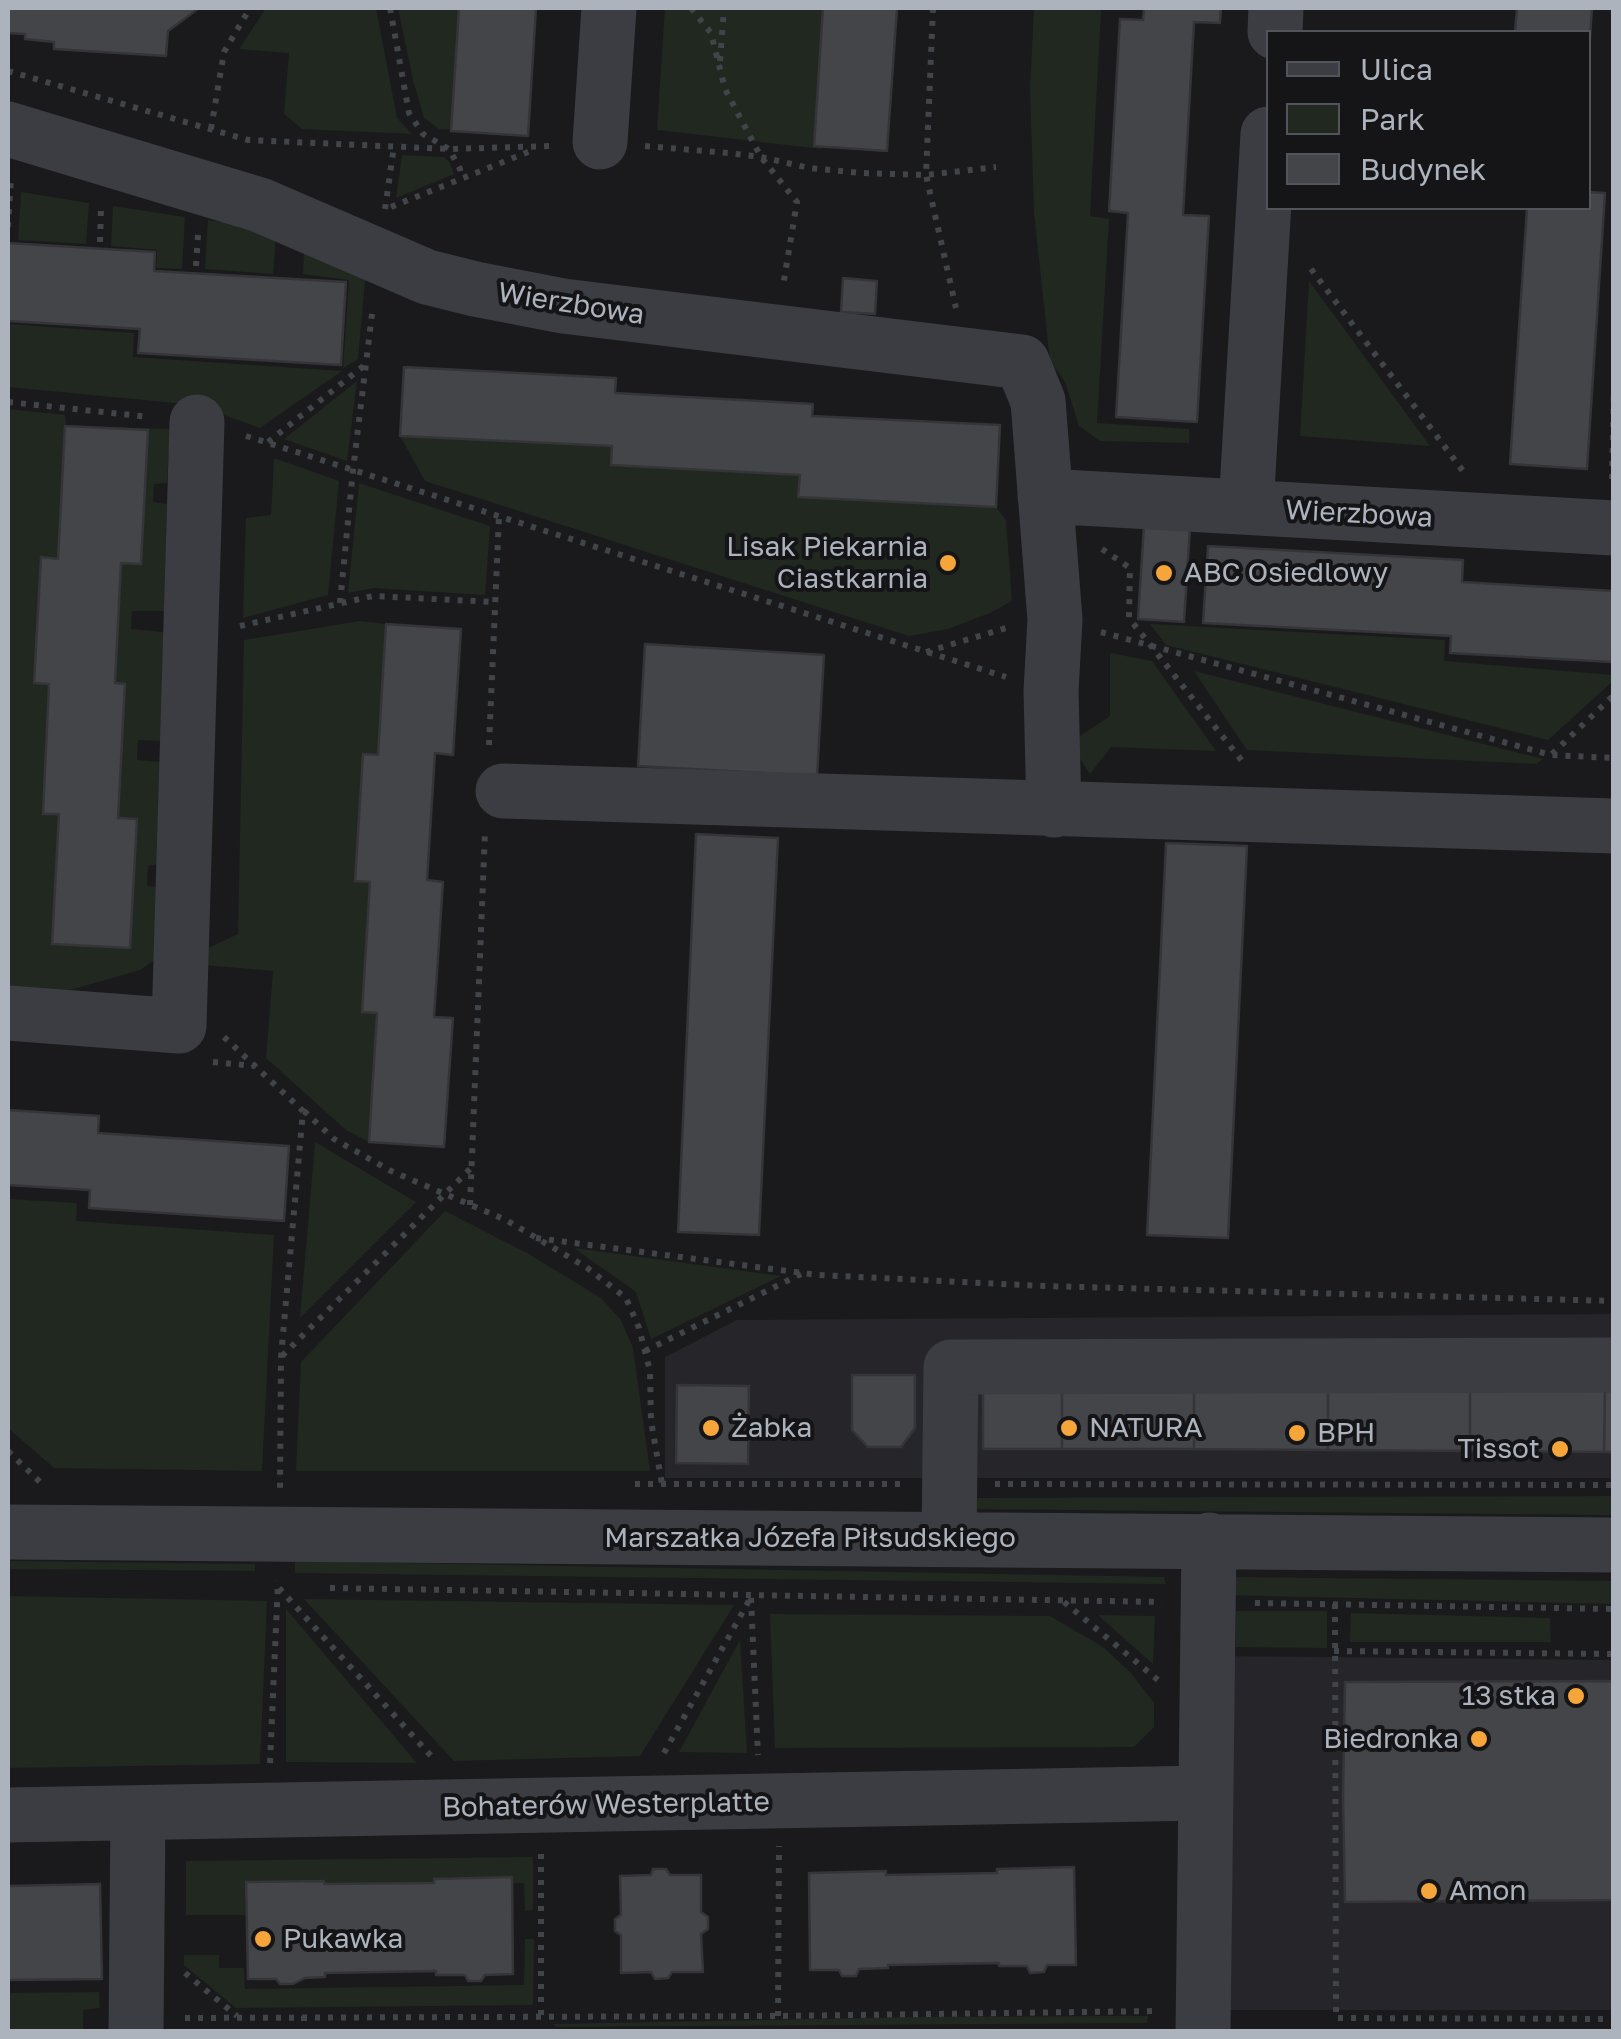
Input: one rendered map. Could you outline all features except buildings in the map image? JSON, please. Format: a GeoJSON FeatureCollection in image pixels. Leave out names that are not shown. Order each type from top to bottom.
{"type":"FeatureCollection","features":[{"type":"Feature","properties":{"kind":"street"},"geometry":{"type":"LineString","coordinates":[[600,142],[609,8]]}},
{"type":"Feature","properties":{"kind":"street","name":"Wierzbowa"},"geometry":{"type":"LineString","coordinates":[[9,153],[260,206],[443,281],[563,306],[1022,362],[1038,402],[1055,620],[1051,691],[1054,810]]}},
{"type":"Feature","properties":{"kind":"street"},"geometry":{"type":"LineString","coordinates":[[1246,508],[1266,168]]}},
{"type":"Feature","properties":{"kind":"street"},"geometry":{"type":"LineString","coordinates":[[8,1012],[179,1026],[198,422]]}},
{"type":"Feature","properties":{"kind":"street","name":"Wierzbowa"},"geometry":{"type":"LineString","coordinates":[[1046,504],[1246,508],[1614,528]]}},
{"type":"Feature","properties":{"kind":"street"},"geometry":{"type":"LineString","coordinates":[[492,789],[1614,826]]}},
{"type":"Feature","properties":{"kind":"street"},"geometry":{"type":"LineString","coordinates":[[949,1540],[951,1367],[1614,1366]]}},
{"type":"Feature","properties":{"kind":"street","name":"Marszałka Józefa Piłsudskiego"},"geometry":{"type":"LineString","coordinates":[[16,1507],[279,1533],[1614,1545]]}},
{"type":"Feature","properties":{"kind":"street"},"geometry":{"type":"LineString","coordinates":[[1184,2021],[1204,1794],[1208,1540]]}},
{"type":"Feature","properties":{"kind":"street","name":"Bohaterów Westerplatte"},"geometry":{"type":"LineString","coordinates":[[8,1816],[1204,1794]]}},
{"type":"Feature","properties":{"kind":"street"},"geometry":{"type":"LineString","coordinates":[[138,1814],[156,2025]]}},
{"type":"Feature","properties":{"kind":"path"},"geometry":{"type":"LineString","coordinates":[[211,129],[224,52],[250,8]]}},
{"type":"Feature","properties":{"kind":"path"},"geometry":{"type":"LineString","coordinates":[[390,8],[410,113],[423,134],[449,149],[462,179]]}},
{"type":"Feature","properties":{"kind":"path"},"geometry":{"type":"LineString","coordinates":[[691,8],[711,33],[725,90],[761,157],[798,202],[775,332]]}},
{"type":"Feature","properties":{"kind":"path"},"geometry":{"type":"LineString","coordinates":[[720,67],[724,8]]}},
{"type":"Feature","properties":{"kind":"path"},"geometry":{"type":"LineString","coordinates":[[933,8],[926,175],[956,311],[951,352]]}},
{"type":"Feature","properties":{"kind":"path"},"geometry":{"type":"LineString","coordinates":[[8,71],[248,140],[449,149],[538,148],[600,142],[761,157],[808,168],[926,175],[996,167]]}},
{"type":"Feature","properties":{"kind":"path"},"geometry":{"type":"LineString","coordinates":[[385,209],[538,148]]}},
{"type":"Feature","properties":{"kind":"path"},"geometry":{"type":"LineString","coordinates":[[8,227],[9,153]]}},
{"type":"Feature","properties":{"kind":"path"},"geometry":{"type":"LineString","coordinates":[[100,242],[102,192]]}},
{"type":"Feature","properties":{"kind":"path"},"geometry":{"type":"LineString","coordinates":[[1311,269],[1464,472]]}},
{"type":"Feature","properties":{"kind":"path"},"geometry":{"type":"LineString","coordinates":[[267,443],[366,364]]}},
{"type":"Feature","properties":{"kind":"path"},"geometry":{"type":"LineString","coordinates":[[8,402],[198,422],[1051,691]]}},
{"type":"Feature","properties":{"kind":"path"},"geometry":{"type":"LineString","coordinates":[[340,603],[353,470]]}},
{"type":"Feature","properties":{"kind":"path"},"geometry":{"type":"LineString","coordinates":[[1046,504],[1130,568],[1129,618],[1286,816]]}},
{"type":"Feature","properties":{"kind":"path"},"geometry":{"type":"LineString","coordinates":[[470,1205],[492,789],[499,516]]}},
{"type":"Feature","properties":{"kind":"path"},"geometry":{"type":"LineString","coordinates":[[191,637],[373,596],[495,602]]}},
{"type":"Feature","properties":{"kind":"path"},"geometry":{"type":"LineString","coordinates":[[1055,620],[1551,755],[1614,758]]}},
{"type":"Feature","properties":{"kind":"path"},"geometry":{"type":"LineString","coordinates":[[1551,755],[1614,695]]}},
{"type":"Feature","properties":{"kind":"path"},"geometry":{"type":"LineString","coordinates":[[181,984],[222,1036],[334,1139],[391,1172],[506,1220],[586,1266],[626,1298],[650,1371],[651,1421],[662,1484]]}},
{"type":"Feature","properties":{"kind":"path"},"geometry":{"type":"LineString","coordinates":[[270,1774],[278,1587],[281,1356],[304,1110]]}},
{"type":"Feature","properties":{"kind":"path"},"geometry":{"type":"LineString","coordinates":[[281,1356],[472,1168]]}},
{"type":"Feature","properties":{"kind":"path"},"geometry":{"type":"LineString","coordinates":[[536,1238],[805,1272],[1044,1286],[1614,1301]]}},
{"type":"Feature","properties":{"kind":"path"},"geometry":{"type":"LineString","coordinates":[[645,1351],[805,1272]]}},
{"type":"Feature","properties":{"kind":"path"},"geometry":{"type":"LineString","coordinates":[[8,1451],[41,1483],[16,1507]]}},
{"type":"Feature","properties":{"kind":"path"},"geometry":{"type":"LineString","coordinates":[[624,1484],[1614,1485]]}},
{"type":"Feature","properties":{"kind":"path"},"geometry":{"type":"LineString","coordinates":[[259,1587],[298,1588]]}},
{"type":"Feature","properties":{"kind":"path"},"geometry":{"type":"LineString","coordinates":[[278,1587],[432,1758]]}},
{"type":"Feature","properties":{"kind":"path"},"geometry":{"type":"LineString","coordinates":[[318,1588],[1614,1609]]}},
{"type":"Feature","properties":{"kind":"path"},"geometry":{"type":"LineString","coordinates":[[656,1767],[751,1597],[758,1766]]}},
{"type":"Feature","properties":{"kind":"path"},"geometry":{"type":"LineString","coordinates":[[1062,1600],[1167,1688]]}},
{"type":"Feature","properties":{"kind":"path"},"geometry":{"type":"LineString","coordinates":[[1335,1604],[1336,2018],[1614,2019]]}},
{"type":"Feature","properties":{"kind":"path"},"geometry":{"type":"LineString","coordinates":[[1334,1651],[1614,1654]]}},
{"type":"Feature","properties":{"kind":"path"},"geometry":{"type":"LineString","coordinates":[[778,2016],[779,1845]]}},
{"type":"Feature","properties":{"kind":"path"},"geometry":{"type":"LineString","coordinates":[[541,1848],[541,2016]]}},
{"type":"Feature","properties":{"kind":"path"},"geometry":{"type":"LineString","coordinates":[[177,1984],[176,1966],[238,2017]]}},
{"type":"Feature","properties":{"kind":"path"},"geometry":{"type":"LineString","coordinates":[[156,2025],[238,2017],[304,2016],[1184,2021]]}},
{"type":"Feature","properties":{"kind":"path"},"geometry":{"type":"LineString","coordinates":[[304,2016],[304,2032]]}},
{"type":"Feature","properties":{"kind":"shaded area"},"geometry":{"type":"Polygon","coordinates":[[[1613,1314],[1613,1478],[665,1478],[665,1357],[737,1320],[1613,1314]]]}},
{"type":"Feature","properties":{"kind":"shaded area"},"geometry":{"type":"Polygon","coordinates":[[[1217,1656],[1613,1660],[1613,2010],[1213,2010],[1217,1656]]]}},
{"type":"Feature","properties":{"kind":"green space"},"geometry":{"type":"Polygon","coordinates":[[[266,8],[376,8],[397,118],[412,134],[302,129],[284,114],[289,53],[239,49],[266,8]]]}},
{"type":"Feature","properties":{"kind":"green space"},"geometry":{"type":"Polygon","coordinates":[[[398,8],[464,8],[457,129],[439,129],[424,118],[398,8]]]}},
{"type":"Feature","properties":{"kind":"green space"},"geometry":{"type":"Polygon","coordinates":[[[665,8],[832,8],[822,149],[657,130],[665,8]]]}},
{"type":"Feature","properties":{"kind":"green space"},"geometry":{"type":"Polygon","coordinates":[[[1034,8],[1123,8],[1101,10],[1090,216],[1109,219],[1097,423],[1189,429],[1189,443],[1100,441],[1079,426],[1065,382],[1050,361],[1034,213],[1030,89],[1034,8]]]}},
{"type":"Feature","properties":{"kind":"green space"},"geometry":{"type":"Polygon","coordinates":[[[402,155],[444,157],[454,174],[396,198],[402,155]]]}},
{"type":"Feature","properties":{"kind":"green space"},"geometry":{"type":"Polygon","coordinates":[[[21,192],[89,203],[86,244],[18,240],[21,192]]]}},
{"type":"Feature","properties":{"kind":"green space"},"geometry":{"type":"Polygon","coordinates":[[[113,206],[185,217],[182,269],[156,268],[157,250],[111,246],[113,206]]]}},
{"type":"Feature","properties":{"kind":"green space"},"geometry":{"type":"Polygon","coordinates":[[[208,220],[246,225],[276,237],[273,274],[205,269],[208,220]]]}},
{"type":"Feature","properties":{"kind":"green space"},"geometry":{"type":"Polygon","coordinates":[[[304,250],[365,280],[358,359],[343,368],[349,280],[303,274],[304,250]]]}},
{"type":"Feature","properties":{"kind":"green space"},"geometry":{"type":"Polygon","coordinates":[[[1309,281],[1430,446],[1300,436],[1309,281]]]}},
{"type":"Feature","properties":{"kind":"green space"},"geometry":{"type":"Polygon","coordinates":[[[8,324],[134,333],[133,357],[342,371],[260,428],[196,405],[8,387],[8,324]]]}},
{"type":"Feature","properties":{"kind":"green space"},"geometry":{"type":"Polygon","coordinates":[[[357,381],[347,461],[284,439],[357,381]]]}},
{"type":"Feature","properties":{"kind":"green space"},"geometry":{"type":"Polygon","coordinates":[[[8,409],[65,415],[66,426],[170,429],[167,483],[154,484],[153,502],[167,504],[164,611],[132,611],[131,629],[164,632],[162,741],[138,740],[137,760],[161,762],[158,864],[148,866],[147,886],[158,887],[156,959],[140,970],[41,994],[8,990],[8,409]]]}},
{"type":"Feature","properties":{"kind":"green space"},"geometry":{"type":"Polygon","coordinates":[[[400,436],[612,446],[612,465],[800,475],[798,496],[996,507],[1006,520],[1012,601],[948,629],[909,636],[425,481],[400,436]]]}},
{"type":"Feature","properties":{"kind":"green space"},"geometry":{"type":"Polygon","coordinates":[[[274,458],[339,481],[328,595],[243,618],[246,518],[271,515],[274,458]]]}},
{"type":"Feature","properties":{"kind":"green space"},"geometry":{"type":"Polygon","coordinates":[[[359,483],[490,526],[485,595],[374,588],[348,593],[359,483]]]}},
{"type":"Feature","properties":{"kind":"green space"},"geometry":{"type":"Polygon","coordinates":[[[360,621],[386,624],[378,755],[364,754],[355,880],[370,882],[362,1011],[377,1013],[369,1142],[346,1130],[266,1058],[273,971],[205,965],[206,949],[238,934],[244,640],[360,621]]]}},
{"type":"Feature","properties":{"kind":"green space"},"geometry":{"type":"Polygon","coordinates":[[[1150,624],[1445,640],[1444,661],[1613,675],[1613,681],[1548,740],[1166,645],[1150,624]]]}},
{"type":"Feature","properties":{"kind":"green space"},"geometry":{"type":"Polygon","coordinates":[[[1110,653],[1152,661],[1216,751],[1111,747],[1090,774],[1073,741],[1110,716],[1110,653]]]}},
{"type":"Feature","properties":{"kind":"green space"},"geometry":{"type":"Polygon","coordinates":[[[1194,671],[1543,759],[1536,764],[1247,750],[1194,671]]]}},
{"type":"Feature","properties":{"kind":"green space"},"geometry":{"type":"Polygon","coordinates":[[[315,1142],[416,1202],[300,1318],[315,1142]]]}},
{"type":"Feature","properties":{"kind":"green space"},"geometry":{"type":"Polygon","coordinates":[[[8,1199],[77,1203],[76,1221],[274,1235],[262,1471],[54,1468],[8,1428],[8,1199]]]}},
{"type":"Feature","properties":{"kind":"green space"},"geometry":{"type":"Polygon","coordinates":[[[445,1211],[527,1253],[601,1298],[621,1320],[633,1348],[650,1471],[296,1471],[301,1362],[445,1211]]]}},
{"type":"Feature","properties":{"kind":"green space"},"geometry":{"type":"Polygon","coordinates":[[[574,1248],[781,1276],[651,1339],[636,1292],[574,1248]]]}},
{"type":"Feature","properties":{"kind":"green space"},"geometry":{"type":"Polygon","coordinates":[[[1614,1496],[1613,1515],[959,1509],[966,1498],[1614,1496]]]}},
{"type":"Feature","properties":{"kind":"green space"},"geometry":{"type":"Polygon","coordinates":[[[8,1561],[255,1564],[255,1571],[8,1569],[8,1561]]]}},
{"type":"Feature","properties":{"kind":"green space"},"geometry":{"type":"Polygon","coordinates":[[[295,1561],[1164,1577],[1166,1584],[295,1573],[295,1561]]]}},
{"type":"Feature","properties":{"kind":"green space"},"geometry":{"type":"Polygon","coordinates":[[[1225,1577],[1614,1581],[1613,1604],[1223,1595],[1225,1577]]]}},
{"type":"Feature","properties":{"kind":"green space"},"geometry":{"type":"Polygon","coordinates":[[[8,1596],[267,1601],[260,1764],[8,1768],[8,1596]]]}},
{"type":"Feature","properties":{"kind":"green space"},"geometry":{"type":"Polygon","coordinates":[[[304,1599],[734,1605],[640,1756],[454,1761],[304,1599]]]}},
{"type":"Feature","properties":{"kind":"green space"},"geometry":{"type":"Polygon","coordinates":[[[286,1609],[417,1763],[286,1762],[286,1609]]]}},
{"type":"Feature","properties":{"kind":"green space"},"geometry":{"type":"Polygon","coordinates":[[[1236,1611],[1327,1611],[1327,1648],[1236,1647],[1236,1611]]]}},
{"type":"Feature","properties":{"kind":"green space"},"geometry":{"type":"Polygon","coordinates":[[[1351,1613],[1550,1618],[1551,1642],[1350,1642],[1351,1613]]]}},
{"type":"Feature","properties":{"kind":"green space"},"geometry":{"type":"Polygon","coordinates":[[[770,1614],[1050,1616],[1103,1647],[1131,1673],[1154,1703],[1154,1727],[1134,1747],[775,1748],[770,1614]]]}},
{"type":"Feature","properties":{"kind":"green space"},"geometry":{"type":"Polygon","coordinates":[[[1098,1615],[1155,1616],[1153,1664],[1098,1615]]]}},
{"type":"Feature","properties":{"kind":"green space"},"geometry":{"type":"Polygon","coordinates":[[[740,1640],[747,1753],[679,1752],[740,1640]]]}},
{"type":"Feature","properties":{"kind":"green space"},"geometry":{"type":"Polygon","coordinates":[[[533,1857],[533,1910],[525,1911],[524,1883],[245,1888],[245,1915],[186,1915],[186,1861],[533,1857]]]}},
{"type":"Feature","properties":{"kind":"green space"},"geometry":{"type":"Polygon","coordinates":[[[525,1939],[534,1939],[533,2005],[236,2008],[184,1965],[184,1955],[219,1955],[219,1968],[244,1968],[245,1989],[524,1985],[525,1939]]]}},
{"type":"Feature","properties":{"kind":"green space"},"geometry":{"type":"Polygon","coordinates":[[[99,1992],[100,2008],[83,2010],[83,2031],[8,2031],[8,1993],[99,1992]]]}},
{"type":"Feature","properties":{"kind":"green space"},"geometry":{"type":"Polygon","coordinates":[[[1148,2016],[1147,2023],[556,2027],[553,2024],[921,2017],[1148,2016]]]}},
{"type":"Feature","properties":{"kind":"place","name":"Lisak Piekarnia Ciastkarnia"},"geometry":{"type":"Point","coordinates":[948,563]}},
{"type":"Feature","properties":{"kind":"place","name":"ABC Osiedlowy"},"geometry":{"type":"Point","coordinates":[1164,573]}},
{"type":"Feature","properties":{"kind":"place","name":"Żabka"},"geometry":{"type":"Point","coordinates":[711,1428]}},
{"type":"Feature","properties":{"kind":"place","name":"NATURA"},"geometry":{"type":"Point","coordinates":[1069,1428]}},
{"type":"Feature","properties":{"kind":"place","name":"BPH"},"geometry":{"type":"Point","coordinates":[1297,1433]}},
{"type":"Feature","properties":{"kind":"place","name":"Tissot"},"geometry":{"type":"Point","coordinates":[1560,1449]}},
{"type":"Feature","properties":{"kind":"place","name":"13 stka"},"geometry":{"type":"Point","coordinates":[1576,1696]}},
{"type":"Feature","properties":{"kind":"place","name":"Biedronka"},"geometry":{"type":"Point","coordinates":[1479,1739]}},
{"type":"Feature","properties":{"kind":"place","name":"Amon"},"geometry":{"type":"Point","coordinates":[1429,1891]}},
{"type":"Feature","properties":{"kind":"place","name":"Pukawka"},"geometry":{"type":"Point","coordinates":[263,1939]}}]}
